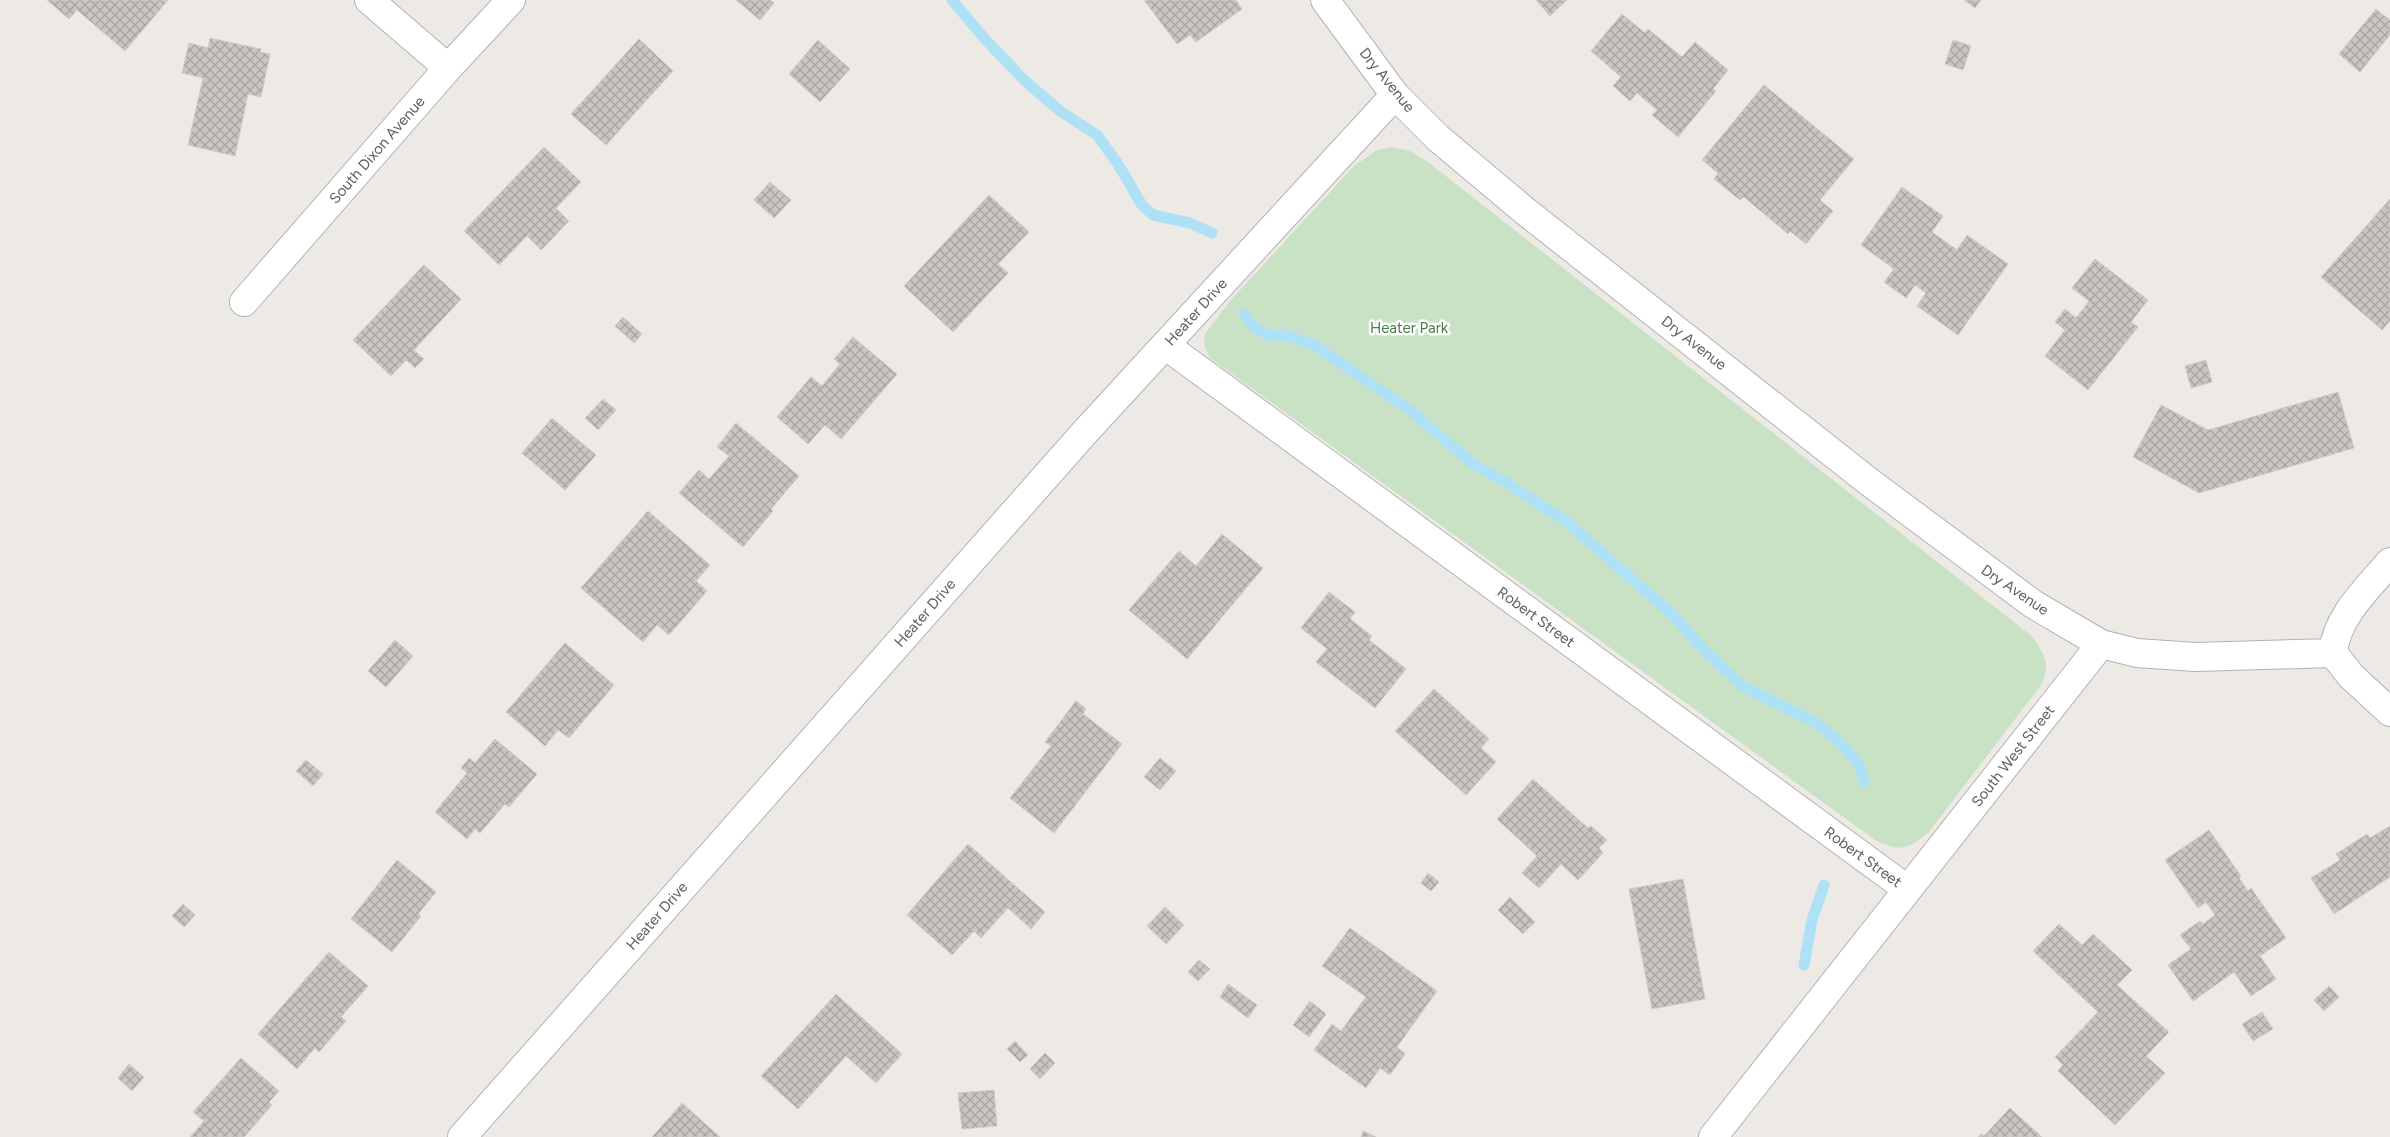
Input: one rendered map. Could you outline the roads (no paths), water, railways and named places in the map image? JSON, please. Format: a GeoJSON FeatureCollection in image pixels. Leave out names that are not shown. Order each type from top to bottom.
{"type":"FeatureCollection","features":[{"type":"Feature","properties":{"kind":"street"},"geometry":{"type":"LineString","coordinates":[[369,0],[448,68]]}},
{"type":"Feature","properties":{"kind":"street","name":"South Dixon Avenue"},"geometry":{"type":"LineString","coordinates":[[244,302],[448,68],[511,0]]}},
{"type":"Feature","properties":{"kind":"street","name":"Dry Avenue"},"geometry":{"type":"LineString","coordinates":[[1325,0],[1395,94],[1438,138],[1525,211],[1868,481],[2033,604],[2101,644]]}},
{"type":"Feature","properties":{"kind":"street","name":"Heater Drive"},"geometry":{"type":"LineString","coordinates":[[462,1137],[1072,446],[1395,94]]}},
{"type":"Feature","properties":{"kind":"street","name":"Robert Street"},"geometry":{"type":"LineString","coordinates":[[1165,345],[1908,889]]}},
{"type":"Feature","properties":{"kind":"street"},"geometry":{"type":"LineString","coordinates":[[2333,653],[2339,629],[2361,597],[2390,562]]}},
{"type":"Feature","properties":{"kind":"street"},"geometry":{"type":"LineString","coordinates":[[2101,644],[2137,653],[2196,657],[2333,653]]}},
{"type":"Feature","properties":{"kind":"street","name":"South West Street"},"geometry":{"type":"LineString","coordinates":[[1713,1137],[2101,644]]}},
{"type":"Feature","properties":{"kind":"street"},"geometry":{"type":"LineString","coordinates":[[2333,653],[2351,676],[2390,712]]}},
{"type":"Feature","properties":{"kind":"waterway"},"geometry":{"type":"LineString","coordinates":[[952,0],[984,38],[1024,80],[1060,111],[1097,135],[1118,164],[1142,205],[1153,215],[1190,223],[1212,233]]}},
{"type":"Feature","properties":{"kind":"waterway"},"geometry":{"type":"LineString","coordinates":[[1244,315],[1256,329],[1271,336],[1286,335],[1314,345],[1410,410],[1473,464],[1507,483],[1567,522],[1675,617],[1706,652],[1744,687],[1815,722],[1841,743],[1860,766],[1864,782]]}},
{"type":"Feature","properties":{"kind":"waterway"},"geometry":{"type":"LineString","coordinates":[[1804,965],[1812,920],[1824,885]]}},
{"type":"Feature","properties":{"kind":"park label","name":"Heater Park"},"geometry":{"type":"Point","coordinates":[1409,328]}}]}
